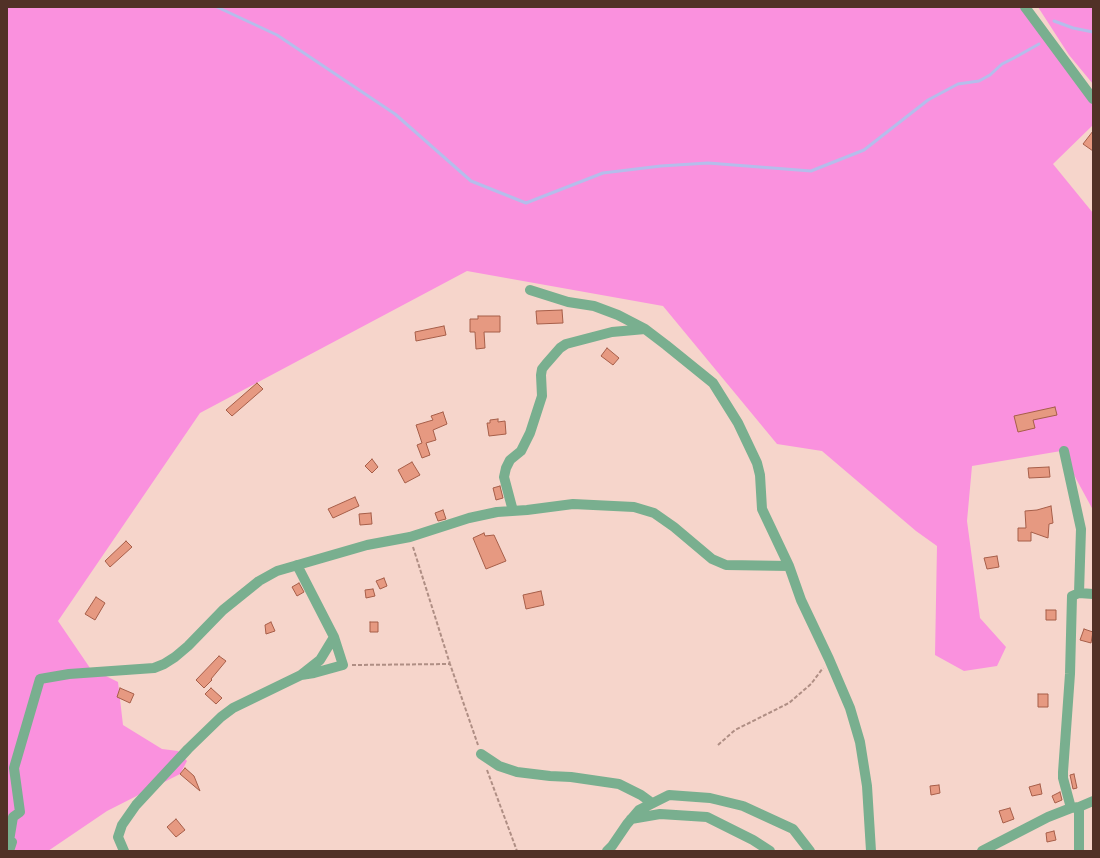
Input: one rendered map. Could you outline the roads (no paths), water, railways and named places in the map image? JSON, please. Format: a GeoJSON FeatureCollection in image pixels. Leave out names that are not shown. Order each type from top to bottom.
{"type":"FeatureCollection","features":[{"type":"Feature","properties":{"kind":"street"},"geometry":{"type":"LineString","coordinates":[[1025,7],[1093,99]]}},
{"type":"Feature","properties":{"kind":"street"},"geometry":{"type":"LineString","coordinates":[[530,290],[568,302],[594,306],[618,314],[645,329],[666,344],[713,383],[734,417],[757,463],[760,475],[762,509],[789,566],[802,600],[850,708],[860,742],[867,786],[871,851]]}},
{"type":"Feature","properties":{"kind":"street"},"geometry":{"type":"LineString","coordinates":[[513,511],[504,477],[510,460],[521,451],[530,433],[542,396],[542,369],[560,348],[566,344],[612,332],[645,329]]}},
{"type":"Feature","properties":{"kind":"street"},"geometry":{"type":"LineString","coordinates":[[1064,451],[1081,530],[1079,593]]}},
{"type":"Feature","properties":{"kind":"street"},"geometry":{"type":"LineString","coordinates":[[9,851],[12,842],[9,841],[13,817],[20,812],[14,768],[40,679],[69,674],[154,668],[164,664],[188,646],[223,610],[259,581],[278,571],[367,545],[410,538],[469,518],[497,512],[573,504],[634,507],[654,513],[674,527],[699,550],[712,559],[726,565],[789,566]]}},
{"type":"Feature","properties":{"kind":"street"},"geometry":{"type":"LineString","coordinates":[[297,565],[334,637],[343,665],[301,675]]}},
{"type":"Feature","properties":{"kind":"street"},"geometry":{"type":"LineString","coordinates":[[1079,851],[1075,808],[1063,778],[1070,674],[1071,598],[1072,595],[1079,593],[1093,594]]}},
{"type":"Feature","properties":{"kind":"street"},"geometry":{"type":"LineString","coordinates":[[124,851],[118,837],[122,824],[136,805],[193,744],[221,717],[233,708],[301,675],[320,660],[334,637]]}},
{"type":"Feature","properties":{"kind":"street"},"geometry":{"type":"LineString","coordinates":[[481,754],[499,766],[517,772],[570,777],[619,784],[641,795],[652,803]]}},
{"type":"Feature","properties":{"kind":"street"},"geometry":{"type":"LineString","coordinates":[[607,851],[639,810],[669,795],[710,798],[743,806],[793,829],[810,851]]}},
{"type":"Feature","properties":{"kind":"street"},"geometry":{"type":"LineString","coordinates":[[982,851],[1048,817],[1093,801]]}},
{"type":"Feature","properties":{"kind":"street"},"geometry":{"type":"LineString","coordinates":[[631,819],[660,814],[707,817],[753,840],[770,851]]}},
{"type":"Feature","properties":{"kind":"waterway"},"geometry":{"type":"LineString","coordinates":[[217,7],[277,35],[395,114],[471,181],[526,203],[603,173],[661,166],[708,163],[811,171],[864,150],[928,100],[958,84],[979,81],[990,75],[1002,64],[1039,44]]}},
{"type":"Feature","properties":{"kind":"waterway"},"geometry":{"type":"LineString","coordinates":[[1054,21],[1073,28],[1093,32]]}}]}
